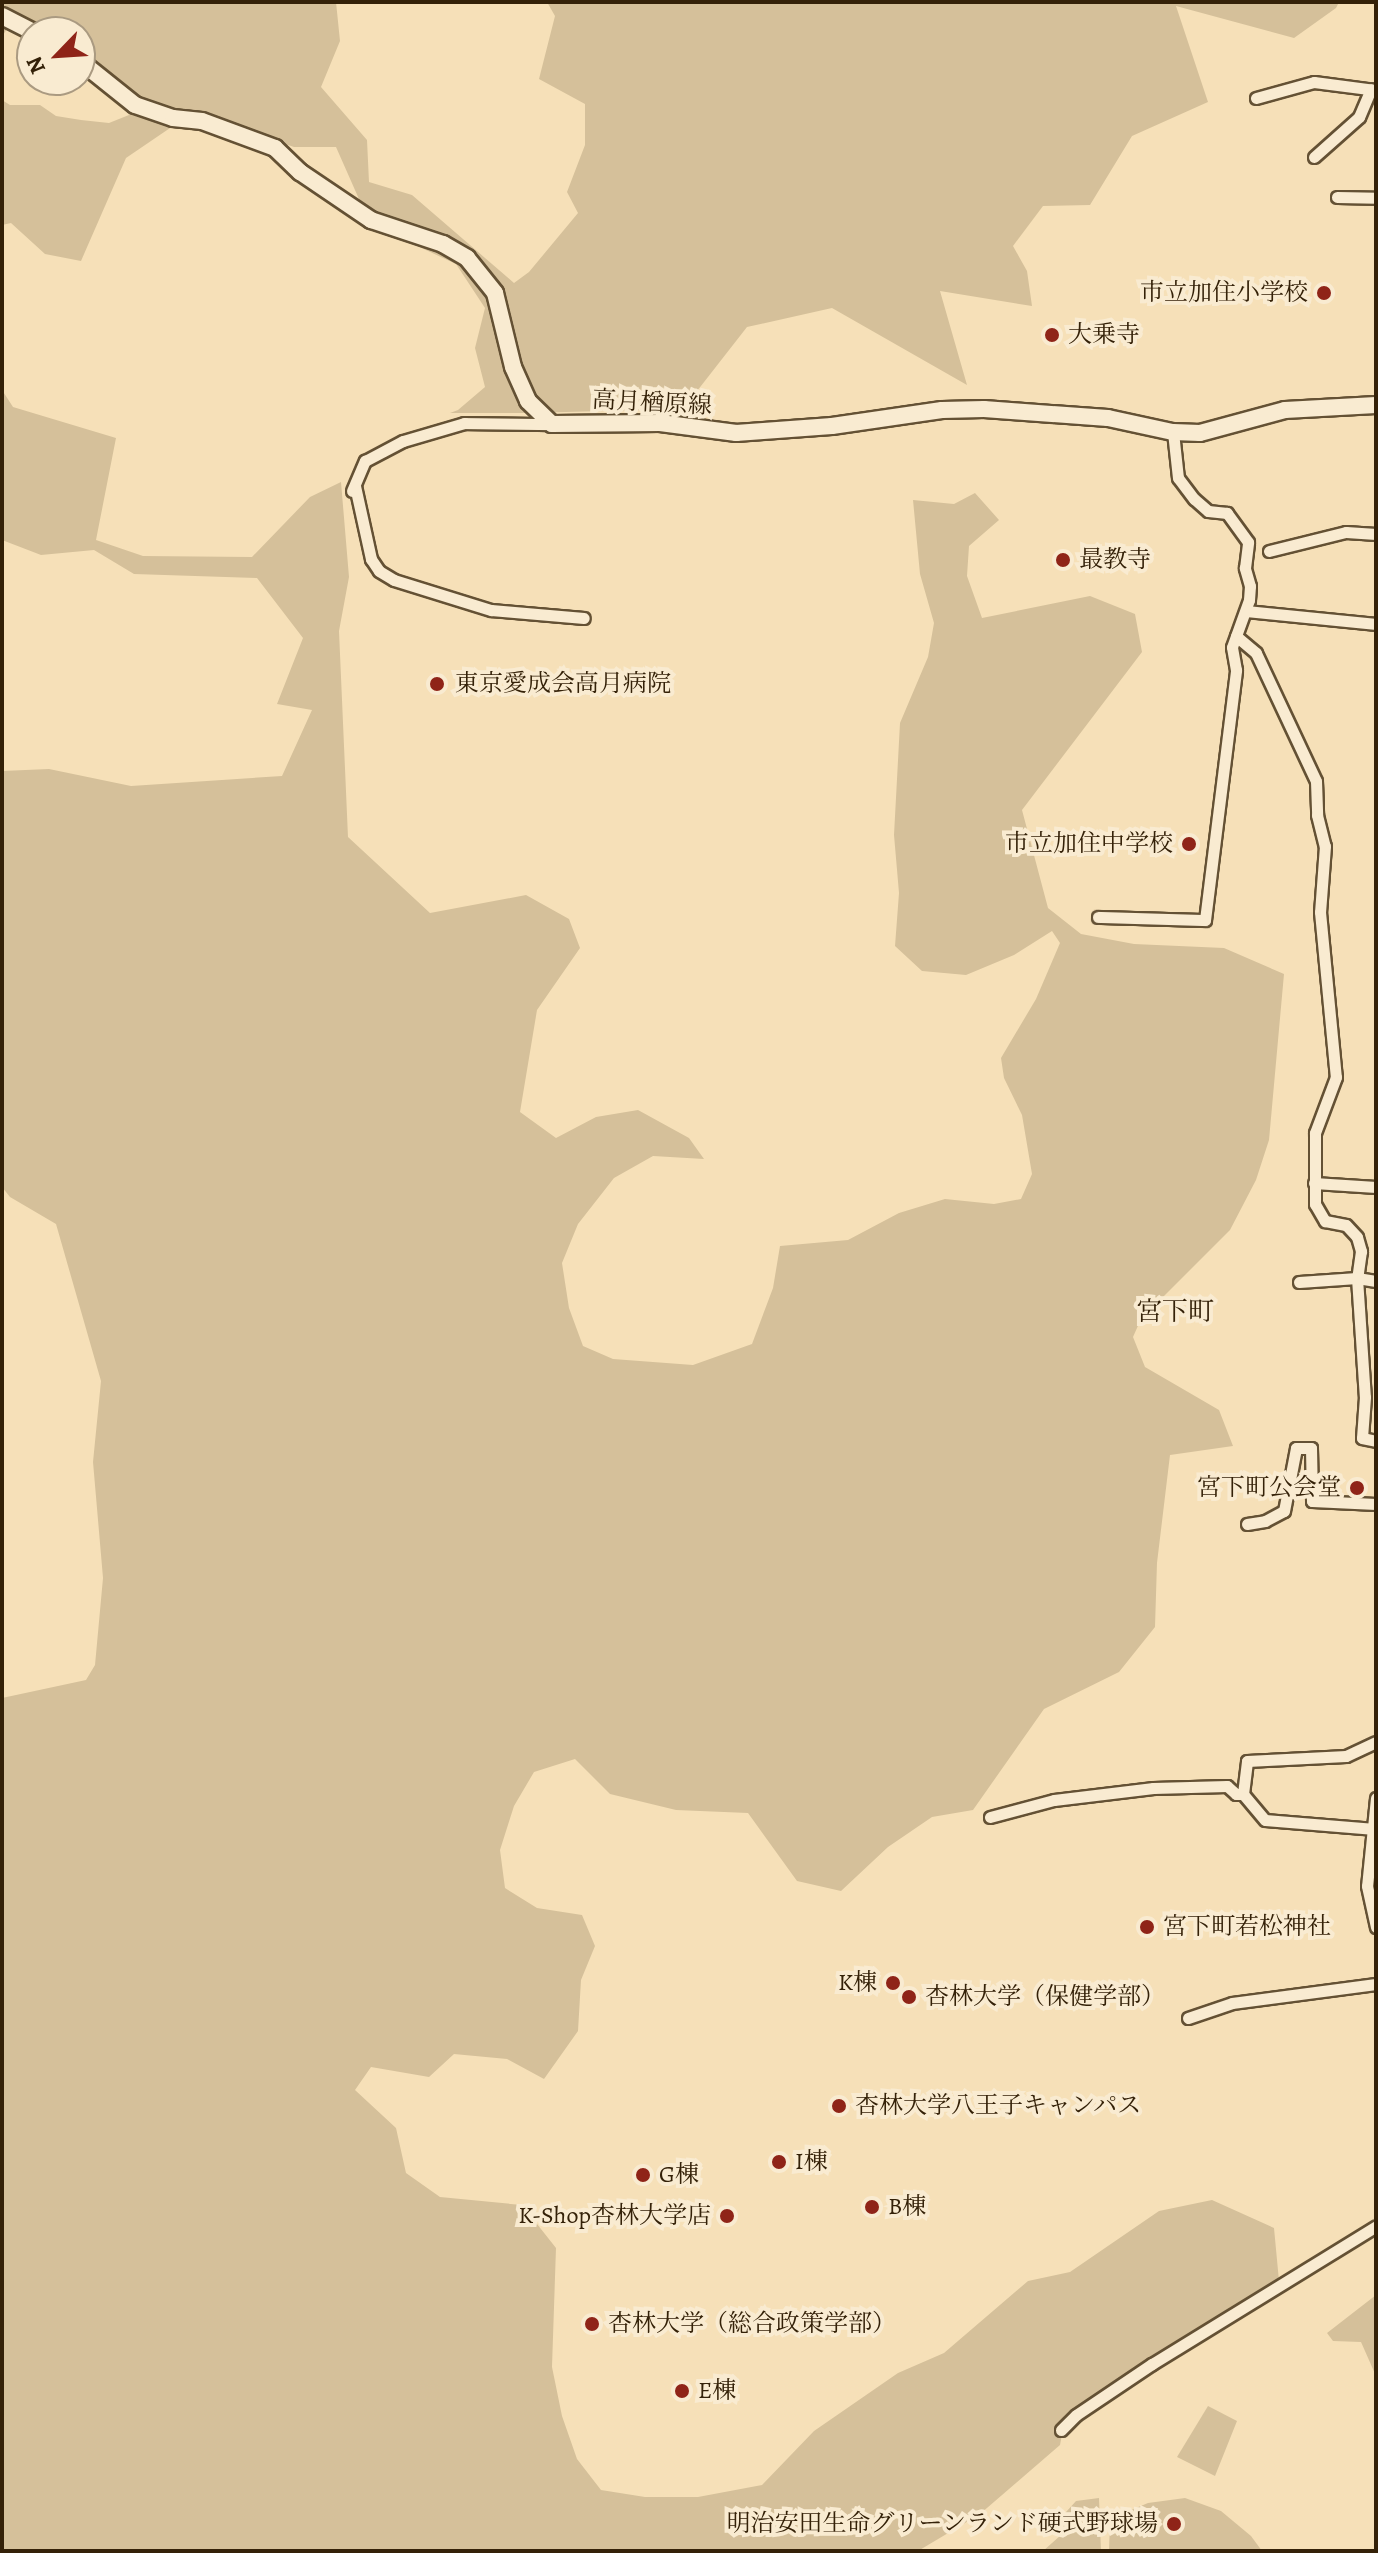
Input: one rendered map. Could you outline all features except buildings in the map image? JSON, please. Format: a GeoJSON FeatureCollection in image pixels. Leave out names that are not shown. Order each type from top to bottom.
{"type":"FeatureCollection","features":[{"type":"Feature","properties":{"kind":"main road"},"geometry":{"type":"LineString","coordinates":[[96,74],[135,105],[173,118],[202,121],[275,148],[311,180],[371,220],[443,244],[467,258],[495,293],[513,367],[528,401],[552,424]]}},
{"type":"Feature","properties":{"kind":"main road","name":"高月楢原線"},"geometry":{"type":"LineString","coordinates":[[552,424],[660,423],[736,433],[832,426],[942,410],[984,409],[1108,418],[1173,432],[1200,433],[1285,410],[1376,405]]}},
{"type":"Feature","properties":{"kind":"street"},"geometry":{"type":"LineString","coordinates":[[1256,98],[1314,82],[1374,90],[1359,117],[1314,157]]}},
{"type":"Feature","properties":{"kind":"street"},"geometry":{"type":"LineString","coordinates":[[1337,197],[1376,198]]}},
{"type":"Feature","properties":{"kind":"street"},"geometry":{"type":"LineString","coordinates":[[552,424],[464,423],[403,441],[365,461],[353,490],[371,559],[379,571],[394,580],[491,610],[584,618]]}},
{"type":"Feature","properties":{"kind":"street"},"geometry":{"type":"LineString","coordinates":[[1098,917],[1205,920],[1236,670],[1232,647],[1246,611],[1250,586],[1245,568],[1248,542],[1227,513],[1208,511],[1178,478],[1173,432]]}},
{"type":"Feature","properties":{"kind":"street"},"geometry":{"type":"LineString","coordinates":[[1269,551],[1346,532],[1376,534]]}},
{"type":"Feature","properties":{"kind":"street"},"geometry":{"type":"LineString","coordinates":[[1246,611],[1376,624]]}},
{"type":"Feature","properties":{"kind":"street"},"geometry":{"type":"LineString","coordinates":[[1236,636],[1256,653],[1316,781],[1317,815],[1325,846],[1320,912],[1336,1077],[1315,1133],[1314,1183],[1319,1214],[1325,1221],[1346,1225],[1357,1237],[1361,1251],[1357,1278],[1365,1397],[1362,1438],[1376,1441]]}},
{"type":"Feature","properties":{"kind":"street"},"geometry":{"type":"LineString","coordinates":[[1314,1183],[1376,1187]]}},
{"type":"Feature","properties":{"kind":"street"},"geometry":{"type":"LineString","coordinates":[[1299,1282],[1357,1278],[1376,1281]]}},
{"type":"Feature","properties":{"kind":"street"},"geometry":{"type":"LineString","coordinates":[[1247,1524],[1265,1521],[1284,1511],[1296,1448],[1311,1448],[1312,1501],[1376,1504]]}},
{"type":"Feature","properties":{"kind":"street"},"geometry":{"type":"LineString","coordinates":[[1375,1829],[1265,1820],[1243,1794],[1247,1761],[1346,1756],[1376,1742]]}},
{"type":"Feature","properties":{"kind":"street"},"geometry":{"type":"LineString","coordinates":[[990,1817],[1054,1800],[1153,1788],[1227,1786],[1236,1794],[1243,1794]]}},
{"type":"Feature","properties":{"kind":"street"},"geometry":{"type":"LineString","coordinates":[[1376,1798],[1367,1886],[1376,1927]]}},
{"type":"Feature","properties":{"kind":"street"},"geometry":{"type":"LineString","coordinates":[[1188,2018],[1232,2003],[1376,1984]]}},
{"type":"Feature","properties":{"kind":"street"},"geometry":{"type":"LineString","coordinates":[[1061,2430],[1076,2415],[1152,2364],[1376,2226]]}},
{"type":"Feature","properties":{"kind":"shaded area"},"geometry":{"type":"Polygon","coordinates":[[[2,2],[336,2],[340,41],[321,87],[367,140],[369,182],[412,195],[514,283],[529,272],[578,213],[567,192],[585,145],[585,104],[539,79],[555,16],[547,2],[1339,2],[1336,8],[1294,38],[1176,6],[1208,102],[1132,136],[1090,205],[1043,206],[1013,246],[1027,271],[1032,306],[940,291],[967,385],[832,308],[747,327],[683,409],[450,413],[485,387],[475,348],[485,308],[456,264],[370,224],[336,147],[294,147],[202,116],[173,126],[126,158],[81,261],[45,254],[11,223],[2,225],[2,100],[10,105],[40,105],[56,116],[81,120],[109,123],[129,115],[123,99],[96,79],[96,16],[16,16],[16,32],[8,27],[2,37],[2,2]]]}},
{"type":"Feature","properties":{"kind":"shaded area"},"geometry":{"type":"Polygon","coordinates":[[[2,390],[13,407],[116,438],[96,540],[143,556],[252,557],[310,497],[341,482],[349,577],[339,631],[348,837],[430,913],[526,895],[569,919],[580,948],[537,1010],[520,1112],[556,1138],[596,1117],[638,1110],[689,1138],[704,1159],[653,1156],[614,1178],[578,1224],[562,1263],[569,1308],[583,1346],[613,1359],[693,1365],[752,1344],[773,1288],[780,1246],[848,1240],[899,1213],[945,1199],[994,1204],[1021,1199],[1032,1174],[1022,1115],[1004,1078],[1001,1058],[1036,999],[1060,943],[1052,931],[1014,955],[966,975],[922,971],[895,946],[899,893],[894,835],[900,723],[928,657],[934,623],[920,574],[913,500],[954,504],[975,493],[999,520],[969,546],[967,576],[982,618],[1090,596],[1135,614],[1142,652],[1022,810],[1048,908],[1081,934],[1134,944],[1224,948],[1284,974],[1269,1140],[1256,1180],[1230,1230],[1141,1319],[1133,1337],[1145,1367],[1219,1410],[1233,1446],[1170,1455],[1157,1563],[1155,1627],[1119,1672],[1044,1709],[973,1810],[932,1817],[888,1847],[841,1891],[797,1881],[748,1813],[676,1810],[610,1794],[575,1759],[534,1772],[514,1806],[500,1850],[505,1888],[537,1908],[582,1915],[595,1946],[581,1980],[578,2031],[544,2079],[507,2059],[454,2054],[429,2077],[371,2067],[355,2090],[396,2128],[406,2173],[440,2197],[522,2205],[556,2248],[552,2367],[562,2416],[577,2459],[601,2490],[645,2497],[698,2497],[762,2485],[814,2431],[898,2373],[944,2353],[1028,2281],[1070,2272],[1159,2211],[1212,2200],[1274,2228],[1279,2281],[1063,2429],[1060,2445],[980,2514],[918,2551],[2,2551],[2,1698],[86,1680],[95,1665],[103,1578],[93,1462],[101,1381],[56,1224],[10,1197],[2,1187],[2,771],[49,769],[131,786],[282,776],[312,710],[277,704],[303,638],[257,578],[134,574],[94,550],[41,555],[2,540],[2,390]]]}},
{"type":"Feature","properties":{"kind":"shaded area"},"geometry":{"type":"Polygon","coordinates":[[[1376,2295],[1376,2376],[1361,2342],[1333,2341],[1327,2333],[1376,2295]]]}},
{"type":"Feature","properties":{"kind":"shaded area"},"geometry":{"type":"Polygon","coordinates":[[[1208,2406],[1237,2421],[1215,2476],[1177,2457],[1208,2406]]]}},
{"type":"Feature","properties":{"kind":"shaded area"},"geometry":{"type":"Polygon","coordinates":[[[1099,2498],[1101,2551],[1043,2551],[1061,2535],[1057,2522],[1076,2501],[1099,2498]]]}},
{"type":"Feature","properties":{"kind":"shaded area","name":"明治安田生命グリーンランド硬式野球場"},"geometry":{"type":"Polygon","coordinates":[[[1185,2498],[1221,2511],[1251,2536],[1262,2551],[1109,2551],[1110,2522],[1119,2515],[1148,2503],[1185,2498]]]}},
{"type":"Feature","properties":{"kind":"place","name":"市立加住小学校"},"geometry":{"type":"Point","coordinates":[1324,293]}},
{"type":"Feature","properties":{"kind":"place","name":"大乗寺"},"geometry":{"type":"Point","coordinates":[1052,335]}},
{"type":"Feature","properties":{"kind":"place","name":"最教寺"},"geometry":{"type":"Point","coordinates":[1063,560]}},
{"type":"Feature","properties":{"kind":"place","name":"東京愛成会高月病院"},"geometry":{"type":"Point","coordinates":[437,684]}},
{"type":"Feature","properties":{"kind":"place","name":"市立加住中学校"},"geometry":{"type":"Point","coordinates":[1189,844]}},
{"type":"Feature","properties":{"kind":"place","name":"宮下町公会堂"},"geometry":{"type":"Point","coordinates":[1357,1488]}},
{"type":"Feature","properties":{"kind":"place","name":"宮下町若松神社"},"geometry":{"type":"Point","coordinates":[1147,1927]}},
{"type":"Feature","properties":{"kind":"place","name":"K棟"},"geometry":{"type":"Point","coordinates":[893,1983]}},
{"type":"Feature","properties":{"kind":"place","name":"杏林大学（保健学部）"},"geometry":{"type":"Point","coordinates":[909,1997]}},
{"type":"Feature","properties":{"kind":"place","name":"杏林大学八王子キャンパス"},"geometry":{"type":"Point","coordinates":[839,2106]}},
{"type":"Feature","properties":{"kind":"place","name":"I棟"},"geometry":{"type":"Point","coordinates":[779,2162]}},
{"type":"Feature","properties":{"kind":"place","name":"G棟"},"geometry":{"type":"Point","coordinates":[643,2175]}},
{"type":"Feature","properties":{"kind":"place","name":"B棟"},"geometry":{"type":"Point","coordinates":[872,2207]}},
{"type":"Feature","properties":{"kind":"place","name":"K-Shop杏林大学店"},"geometry":{"type":"Point","coordinates":[727,2216]}},
{"type":"Feature","properties":{"kind":"place","name":"杏林大学（総合政策学部）"},"geometry":{"type":"Point","coordinates":[592,2324]}},
{"type":"Feature","properties":{"kind":"place","name":"E棟"},"geometry":{"type":"Point","coordinates":[682,2391]}},
{"type":"Feature","properties":{"kind":"place","name":"明治安田生命グリーンランド硬式野球場"},"geometry":{"type":"Point","coordinates":[1174,2524]}},
{"type":"Feature","properties":{"kind":"district","name":"宮下町"},"geometry":{"type":"Point","coordinates":[1175,1312]}}]}
